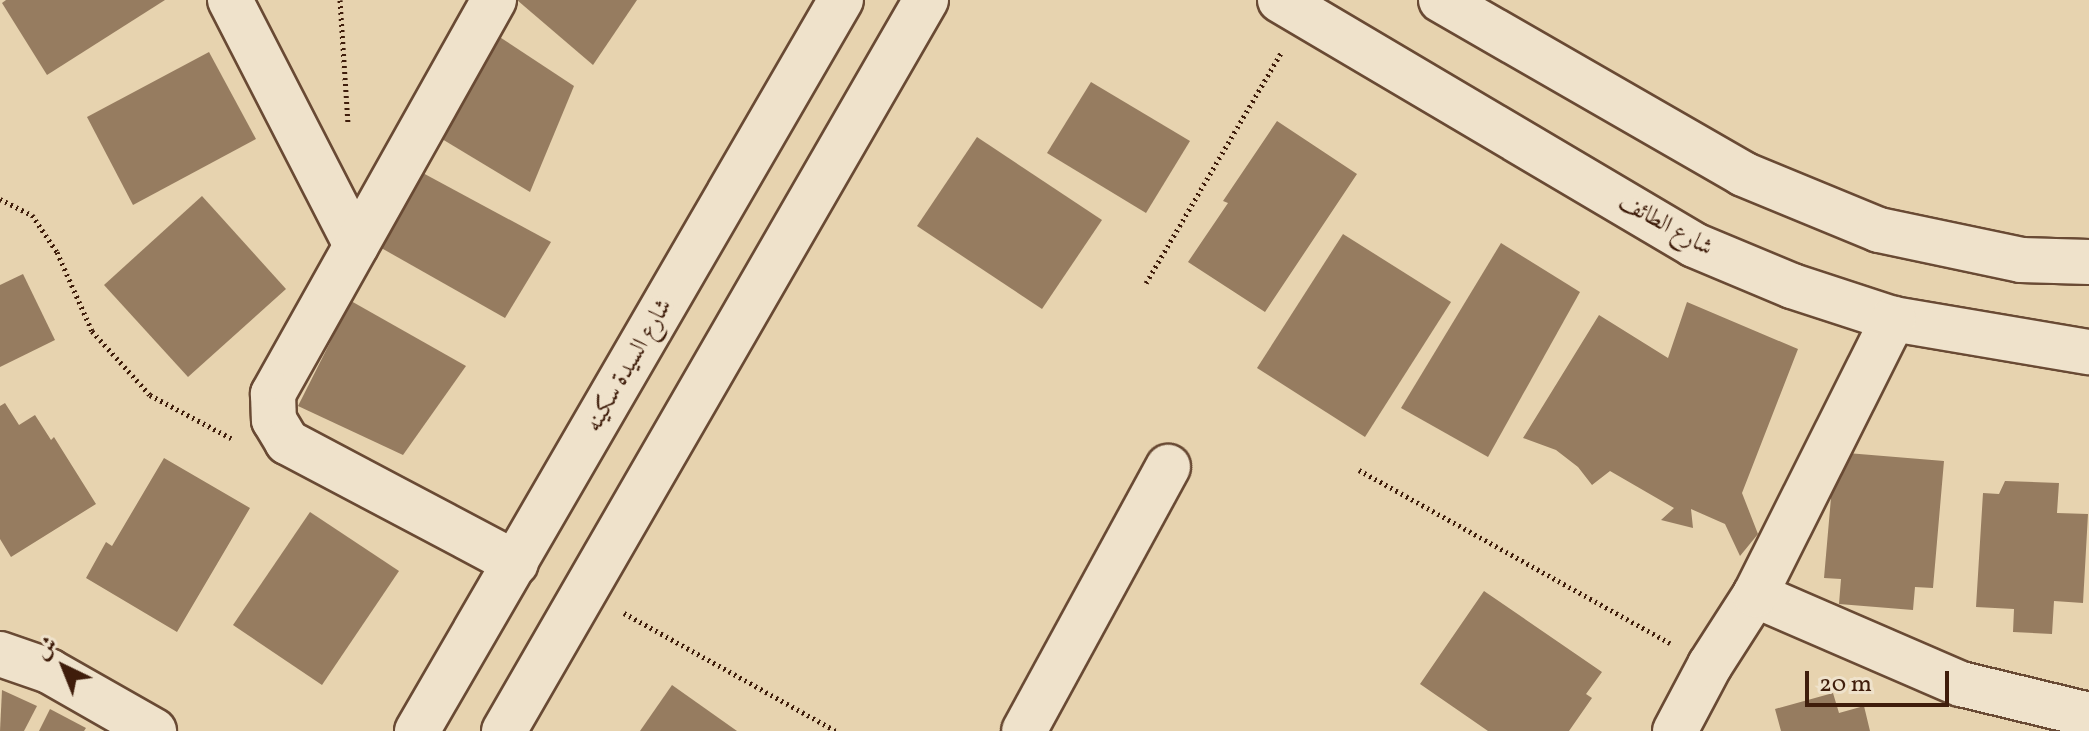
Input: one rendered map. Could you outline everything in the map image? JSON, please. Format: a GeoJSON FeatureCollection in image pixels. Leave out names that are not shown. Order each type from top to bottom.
{"type":"FeatureCollection","features":[{"type":"Feature","properties":{"kind":"street"},"geometry":{"type":"LineString","coordinates":[[230,0],[356,245]]}},
{"type":"Feature","properties":{"kind":"street"},"geometry":{"type":"LineString","coordinates":[[494,0],[273,394],[274,420],[287,442],[516,563]]}},
{"type":"Feature","properties":{"kind":"street","name":"شارع السيدة سكينه"},"geometry":{"type":"LineString","coordinates":[[417,731],[841,0]]}},
{"type":"Feature","properties":{"kind":"street"},"geometry":{"type":"LineString","coordinates":[[504,731],[926,0]]}},
{"type":"Feature","properties":{"kind":"street"},"geometry":{"type":"LineString","coordinates":[[1441,0],[1743,174],[1879,230],[2021,260],[2089,262]]}},
{"type":"Feature","properties":{"kind":"street","name":"شارع الطائف"},"geometry":{"type":"LineString","coordinates":[[1292,7],[1694,245],[1792,286],[1893,319],[2089,352]]}},
{"type":"Feature","properties":{"kind":"street"},"geometry":{"type":"LineString","coordinates":[[1675,731],[1710,665],[1755,595],[1893,319]]}},
{"type":"Feature","properties":{"kind":"street"},"geometry":{"type":"LineString","coordinates":[[1024,731],[1168,467]]}},
{"type":"Feature","properties":{"kind":"street"},"geometry":{"type":"LineString","coordinates":[[1755,595],[1961,684],[2089,715]]}},
{"type":"Feature","properties":{"kind":"street"},"geometry":{"type":"LineString","coordinates":[[0,654],[49,671],[154,731]]}},
{"type":"Feature","properties":{"kind":"path"},"geometry":{"type":"LineString","coordinates":[[1146,283],[1292,7]]}},
{"type":"Feature","properties":{"kind":"path"},"geometry":{"type":"LineString","coordinates":[[0,199],[32,215],[57,252],[92,331],[150,395],[225,437],[239,440]]}},
{"type":"Feature","properties":{"kind":"path"},"geometry":{"type":"LineString","coordinates":[[1359,470],[1710,665]]}},
{"type":"Feature","properties":{"kind":"path"},"geometry":{"type":"LineString","coordinates":[[584,591],[836,731]]}},
{"type":"Feature","properties":{"kind":"building"},"geometry":{"type":"Polygon","coordinates":[[[6,0],[165,0],[47,75],[2,3],[6,0]]]}},
{"type":"Feature","properties":{"kind":"building"},"geometry":{"type":"Polygon","coordinates":[[[517,0],[637,0],[593,65],[517,0]]]}},
{"type":"Feature","properties":{"kind":"building"},"geometry":{"type":"Polygon","coordinates":[[[495,34],[574,86],[530,192],[437,136],[495,34]]]}},
{"type":"Feature","properties":{"kind":"building"},"geometry":{"type":"Polygon","coordinates":[[[209,52],[256,139],[133,205],[87,117],[209,52]]]}},
{"type":"Feature","properties":{"kind":"building"},"geometry":{"type":"Polygon","coordinates":[[[1091,82],[1190,141],[1146,213],[1047,153],[1091,82]]]}},
{"type":"Feature","properties":{"kind":"building"},"geometry":{"type":"Polygon","coordinates":[[[1277,121],[1357,174],[1265,312],[1188,262],[1228,203],[1223,201],[1277,121]]]}},
{"type":"Feature","properties":{"kind":"building"},"geometry":{"type":"Polygon","coordinates":[[[977,137],[1102,220],[1042,309],[917,226],[977,137]]]}},
{"type":"Feature","properties":{"kind":"building"},"geometry":{"type":"Polygon","coordinates":[[[421,172],[551,242],[505,318],[376,245],[421,172]]]}},
{"type":"Feature","properties":{"kind":"building"},"geometry":{"type":"Polygon","coordinates":[[[202,196],[286,289],[188,377],[104,285],[202,196]]]}},
{"type":"Feature","properties":{"kind":"building"},"geometry":{"type":"Polygon","coordinates":[[[1343,234],[1451,302],[1365,437],[1257,368],[1343,234]]]}},
{"type":"Feature","properties":{"kind":"building"},"geometry":{"type":"Polygon","coordinates":[[[1501,243],[1580,292],[1488,457],[1401,408],[1501,243]]]}},
{"type":"Feature","properties":{"kind":"building"},"geometry":{"type":"Polygon","coordinates":[[[23,274],[55,340],[0,367],[0,285],[23,274]]]}},
{"type":"Feature","properties":{"kind":"building"},"geometry":{"type":"Polygon","coordinates":[[[351,301],[466,366],[403,455],[298,406],[351,301]]]}},
{"type":"Feature","properties":{"kind":"building"},"geometry":{"type":"Polygon","coordinates":[[[1687,302],[1798,349],[1742,493],[1758,534],[1740,556],[1725,524],[1691,509],[1693,528],[1661,520],[1674,508],[1610,471],[1592,485],[1578,467],[1556,450],[1523,438],[1599,315],[1668,358],[1687,302]]]}},
{"type":"Feature","properties":{"kind":"building"},"geometry":{"type":"Polygon","coordinates":[[[5,403],[19,425],[35,415],[51,440],[54,437],[96,504],[11,557],[0,539],[0,406],[5,403]]]}},
{"type":"Feature","properties":{"kind":"building"},"geometry":{"type":"Polygon","coordinates":[[[1835,452],[1944,461],[1933,588],[1915,587],[1913,610],[1839,604],[1841,579],[1824,578],[1835,452]]]}},
{"type":"Feature","properties":{"kind":"building"},"geometry":{"type":"Polygon","coordinates":[[[164,458],[250,508],[177,632],[86,578],[106,542],[112,546],[164,458]]]}},
{"type":"Feature","properties":{"kind":"building"},"geometry":{"type":"Polygon","coordinates":[[[2005,481],[2059,483],[2057,513],[2088,514],[2083,603],[2054,601],[2052,634],[2013,632],[2014,609],[1976,607],[1983,493],[1999,494],[2005,481]]]}},
{"type":"Feature","properties":{"kind":"building"},"geometry":{"type":"Polygon","coordinates":[[[310,512],[399,571],[322,685],[233,625],[310,512]]]}},
{"type":"Feature","properties":{"kind":"building"},"geometry":{"type":"Polygon","coordinates":[[[1484,591],[1602,672],[1586,694],[1592,698],[1569,731],[1488,731],[1420,684],[1484,591]]]}},
{"type":"Feature","properties":{"kind":"building"},"geometry":{"type":"Polygon","coordinates":[[[672,685],[737,731],[640,731],[672,685]]]}},
{"type":"Feature","properties":{"kind":"building"},"geometry":{"type":"Polygon","coordinates":[[[2,690],[37,706],[24,731],[0,731],[2,690]]]}},
{"type":"Feature","properties":{"kind":"building"},"geometry":{"type":"Polygon","coordinates":[[[1833,693],[1839,713],[1864,706],[1870,731],[1781,731],[1775,709],[1833,693]]]}},
{"type":"Feature","properties":{"kind":"building"},"geometry":{"type":"Polygon","coordinates":[[[50,709],[86,728],[84,731],[39,731],[50,709]]]}}]}
